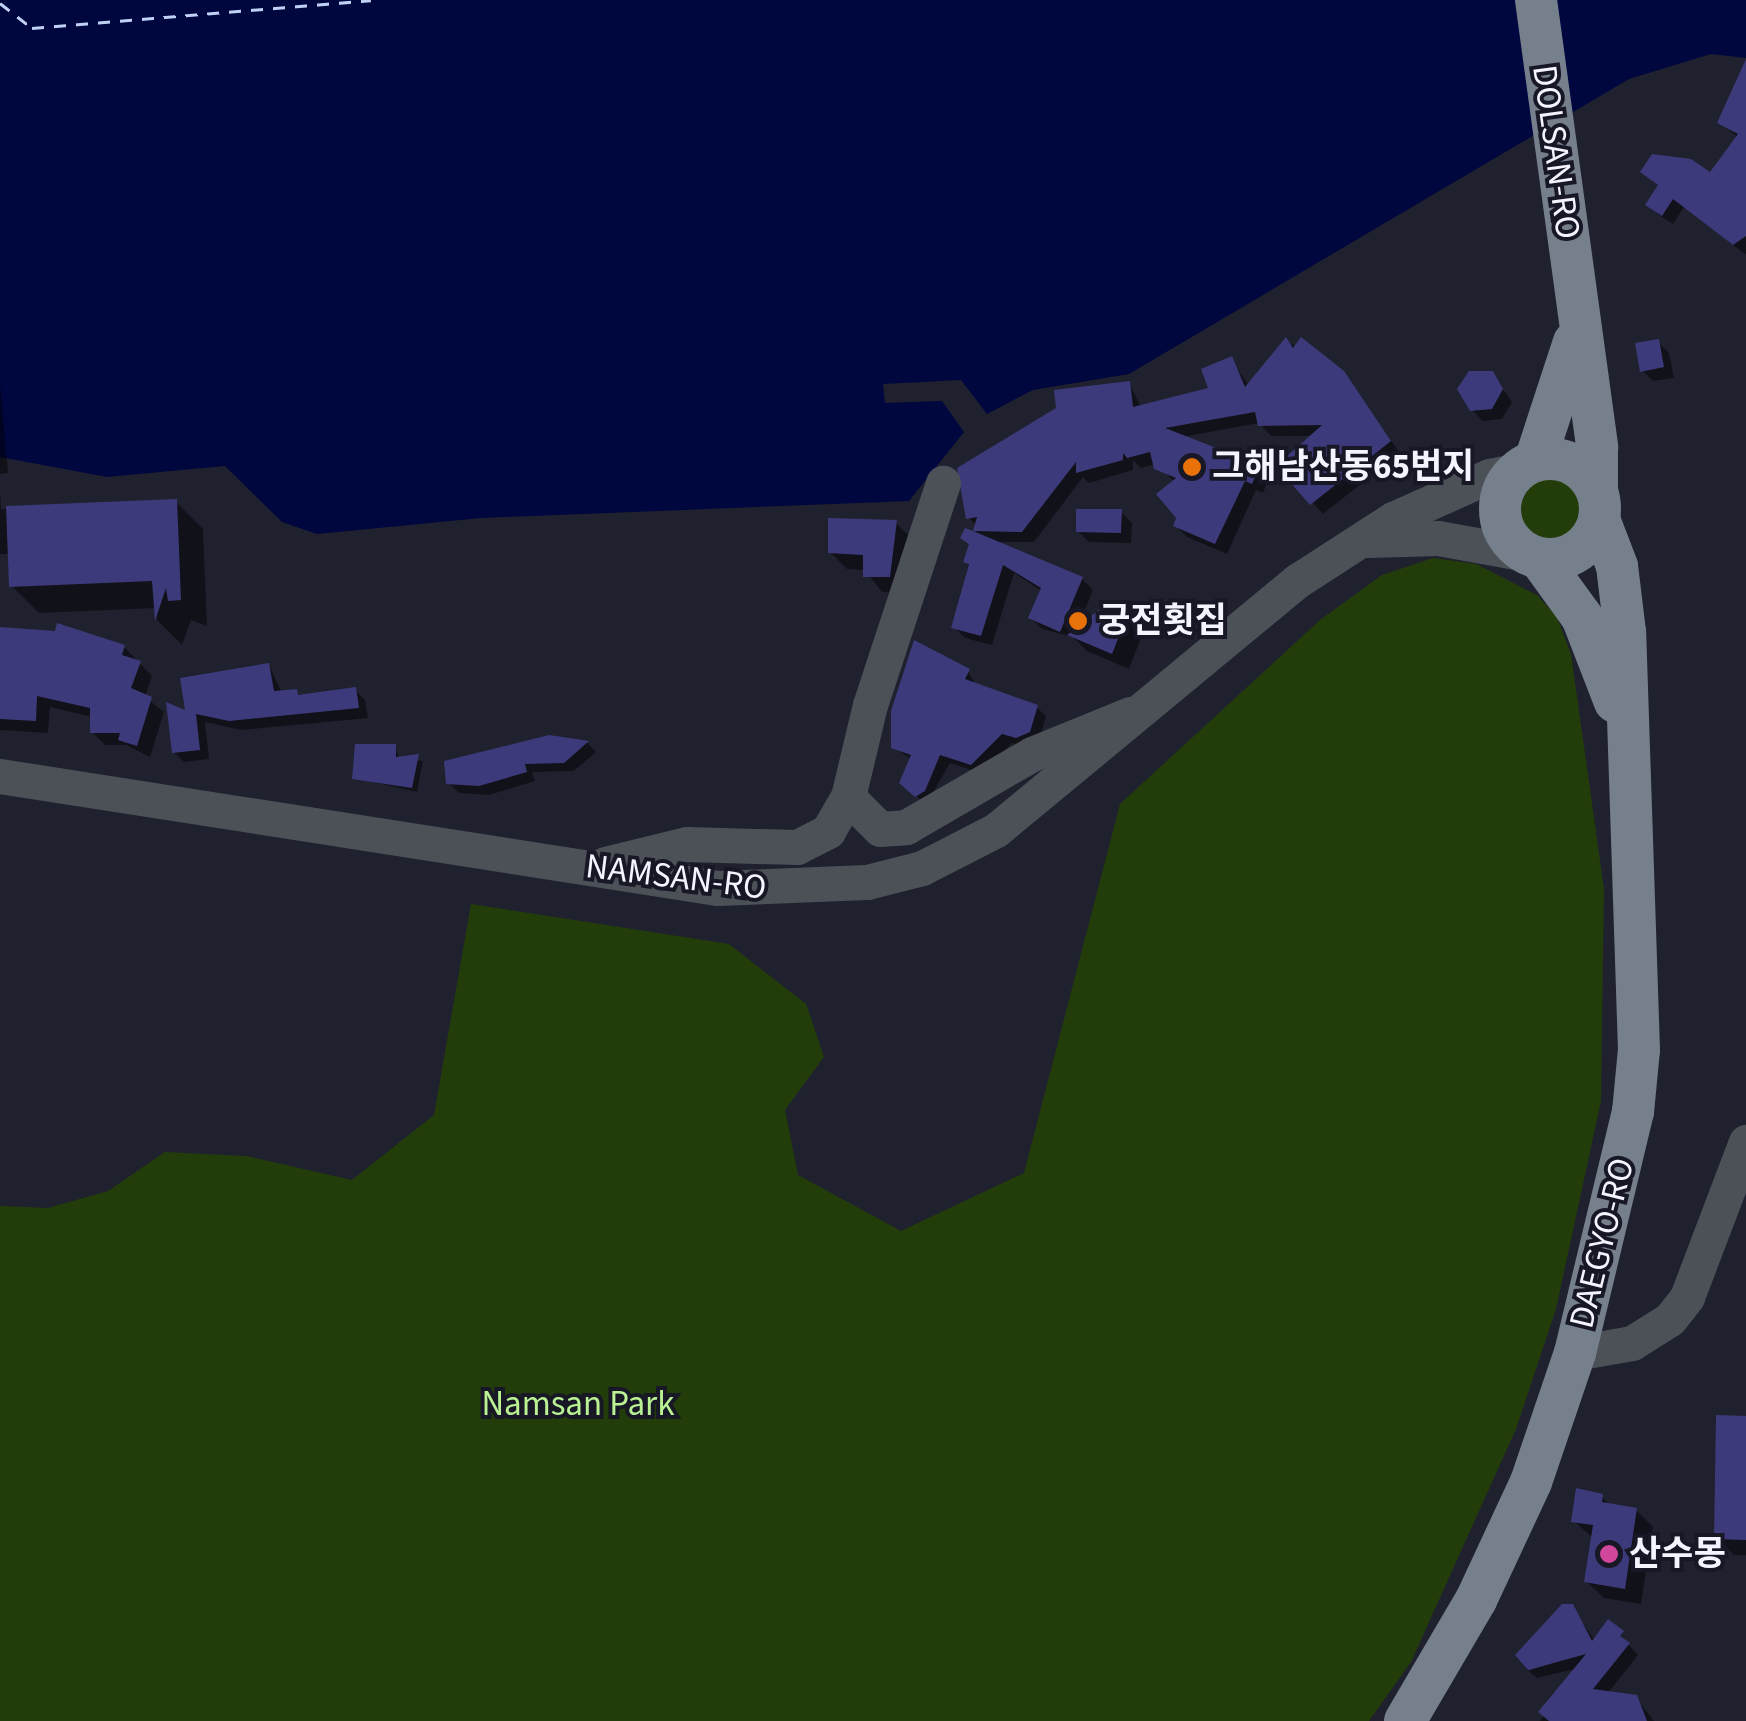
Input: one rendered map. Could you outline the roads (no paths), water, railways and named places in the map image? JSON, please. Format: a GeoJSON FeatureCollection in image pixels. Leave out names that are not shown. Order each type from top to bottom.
{"type":"FeatureCollection","features":[{"type":"Feature","properties":{"kind":"main road","name":"DOLSAN-RO"},"geometry":{"type":"LineString","coordinates":[[1536,0],[1577,311]]}},
{"type":"Feature","properties":{"kind":"main road"},"geometry":{"type":"LineString","coordinates":[[1527,466],[1565,461],[1598,505],[1584,546],[1556,560],[1534,556],[1514,544],[1500,514],[1508,483],[1527,466],[1560,395],[1577,311]]}},
{"type":"Feature","properties":{"kind":"main road","name":"DAEGYO-RO"},"geometry":{"type":"LineString","coordinates":[[1405,1721],[1518,1517],[1575,1352],[1633,1112],[1638,1050],[1619,579],[1598,505],[1598,448],[1577,311]]}},
{"type":"Feature","properties":{"kind":"main road","name":"DAEGYO-RO"},"geometry":{"type":"LineString","coordinates":[[1534,556],[1582,617],[1623,726]]}},
{"type":"Feature","properties":{"kind":"street","name":"NAMSAN-RO"},"geometry":{"type":"LineString","coordinates":[[0,776],[589,868],[760,890],[894,877],[996,830],[1148,709],[1297,581],[1415,507],[1527,466]]}},
{"type":"Feature","properties":{"kind":"street"},"geometry":{"type":"LineString","coordinates":[[589,868],[686,844],[806,846],[828,831],[848,798],[870,705],[943,483]]}},
{"type":"Feature","properties":{"kind":"street"},"geometry":{"type":"LineString","coordinates":[[1367,540],[1438,538],[1534,556]]}},
{"type":"Feature","properties":{"kind":"street"},"geometry":{"type":"LineString","coordinates":[[848,798],[880,829],[906,827],[1061,740],[1148,709]]}},
{"type":"Feature","properties":{"kind":"street"},"geometry":{"type":"LineString","coordinates":[[1575,1352],[1632,1343],[1670,1320],[1687,1297],[1746,1142]]}},
{"type":"Feature","properties":{"kind":"place","name":"그해남산동65번지"},"geometry":{"type":"Point","coordinates":[1192,467]}},
{"type":"Feature","properties":{"kind":"place","name":"궁전횟집"},"geometry":{"type":"Point","coordinates":[1078,621]}},
{"type":"Feature","properties":{"kind":"place","name":"산수몽"},"geometry":{"type":"Point","coordinates":[1609,1554]}},
{"type":"Feature","properties":{"kind":"park label","name":"Namsan Park"},"geometry":{"type":"Point","coordinates":[578,1404]}}]}
